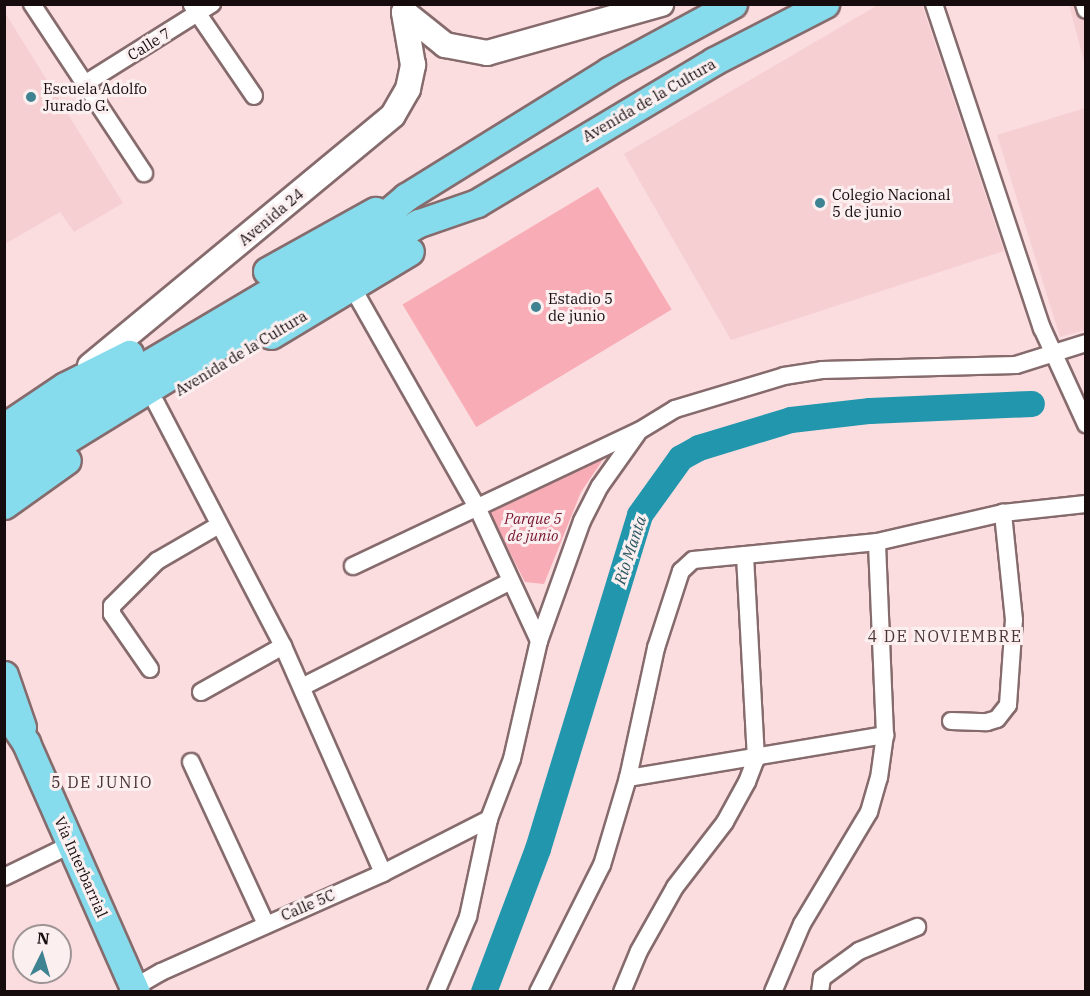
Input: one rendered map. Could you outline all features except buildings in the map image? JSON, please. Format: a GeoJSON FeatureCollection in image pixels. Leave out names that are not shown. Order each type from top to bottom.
{"type":"FeatureCollection","features":[{"type":"Feature","properties":{"kind":"main road","name":"Avenida 24"},"geometry":{"type":"LineString","coordinates":[[401,9],[445,45],[487,53],[661,4]]}},
{"type":"Feature","properties":{"kind":"main road","name":"Avenida de la Cultura"},"geometry":{"type":"LineString","coordinates":[[4,427],[65,386],[110,366],[342,226],[406,197],[609,71],[733,4]]}},
{"type":"Feature","properties":{"kind":"main road","name":"Avenida de la Cultura"},"geometry":{"type":"LineString","coordinates":[[4,505],[43,476],[156,403],[352,287],[477,203],[714,62],[825,4]]}},
{"type":"Feature","properties":{"kind":"main road","name":"Avenida 24"},"geometry":{"type":"LineString","coordinates":[[65,386],[393,115],[405,97],[413,65],[401,9]]}},
{"type":"Feature","properties":{"kind":"main road","name":"Avenida de la Cultura"},"geometry":{"type":"LineString","coordinates":[[4,478],[358,250],[406,197]]}},
{"type":"Feature","properties":{"kind":"main road","name":"Avenida de la Cultura"},"geometry":{"type":"LineString","coordinates":[[4,449],[358,250],[419,223],[477,203]]}},
{"type":"Feature","properties":{"kind":"main road"},"geometry":{"type":"LineString","coordinates":[[4,527],[43,476]]}},
{"type":"Feature","properties":{"kind":"main road","name":"Vía Interbarrial"},"geometry":{"type":"LineString","coordinates":[[4,675],[26,743],[72,844],[132,990]]}},
{"type":"Feature","properties":{"kind":"main road","name":"Vía Interbarrial"},"geometry":{"type":"LineString","coordinates":[[4,710],[26,743]]}},
{"type":"Feature","properties":{"kind":"street"},"geometry":{"type":"LineString","coordinates":[[32,4],[144,172]]}},
{"type":"Feature","properties":{"kind":"street","name":"Calle 7"},"geometry":{"type":"LineString","coordinates":[[86,83],[195,9],[212,4]]}},
{"type":"Feature","properties":{"kind":"street"},"geometry":{"type":"LineString","coordinates":[[934,4],[1053,353],[1086,424]]}},
{"type":"Feature","properties":{"kind":"street"},"geometry":{"type":"LineString","coordinates":[[1084,4],[1086,10]]}},
{"type":"Feature","properties":{"kind":"street"},"geometry":{"type":"LineString","coordinates":[[195,9],[254,96]]}},
{"type":"Feature","properties":{"kind":"street"},"geometry":{"type":"LineString","coordinates":[[352,287],[476,505],[539,641]]}},
{"type":"Feature","properties":{"kind":"street"},"geometry":{"type":"LineString","coordinates":[[353,566],[476,505],[639,431],[675,410],[802,371],[985,368],[1016,365],[1086,343]]}},
{"type":"Feature","properties":{"kind":"street"},"geometry":{"type":"LineString","coordinates":[[156,403],[283,646],[383,873]]}},
{"type":"Feature","properties":{"kind":"street"},"geometry":{"type":"LineString","coordinates":[[436,992],[468,916],[489,819],[512,759],[539,641],[582,521],[600,486],[639,431]]}},
{"type":"Feature","properties":{"kind":"street"},"geometry":{"type":"LineString","coordinates":[[538,992],[602,865],[628,778],[649,676],[681,571],[693,560],[877,542],[1003,513],[1086,504]]}},
{"type":"Feature","properties":{"kind":"street"},"geometry":{"type":"LineString","coordinates":[[951,721],[987,722],[997,719],[1008,705],[1014,620],[1003,513]]}},
{"type":"Feature","properties":{"kind":"street"},"geometry":{"type":"LineString","coordinates":[[150,669],[112,614],[112,606],[157,561],[219,525]]}},
{"type":"Feature","properties":{"kind":"street"},"geometry":{"type":"LineString","coordinates":[[773,992],[802,924],[868,812],[885,735],[877,542]]}},
{"type":"Feature","properties":{"kind":"street"},"geometry":{"type":"LineString","coordinates":[[622,992],[639,951],[675,887],[724,822],[747,782],[756,759],[745,555]]}},
{"type":"Feature","properties":{"kind":"street"},"geometry":{"type":"LineString","coordinates":[[302,687],[511,581]]}},
{"type":"Feature","properties":{"kind":"street"},"geometry":{"type":"LineString","coordinates":[[201,692],[283,646]]}},
{"type":"Feature","properties":{"kind":"street"},"geometry":{"type":"LineString","coordinates":[[628,778],[756,759],[885,735]]}},
{"type":"Feature","properties":{"kind":"street"},"geometry":{"type":"LineString","coordinates":[[191,762],[266,924]]}},
{"type":"Feature","properties":{"kind":"street","name":"Calle 5C"},"geometry":{"type":"LineString","coordinates":[[132,990],[266,924],[383,873],[489,819]]}},
{"type":"Feature","properties":{"kind":"street"},"geometry":{"type":"LineString","coordinates":[[4,877],[72,844]]}},
{"type":"Feature","properties":{"kind":"street"},"geometry":{"type":"LineString","coordinates":[[820,992],[822,978],[859,951],[917,927]]}},
{"type":"Feature","properties":{"kind":"shaded area","name":"Colegio Nacional 5 de junio"},"geometry":{"type":"Polygon","coordinates":[[[878,5],[922,5],[1004,251],[731,340],[624,154],[878,5]]]}},
{"type":"Feature","properties":{"kind":"shaded area"},"geometry":{"type":"Polygon","coordinates":[[[1069,5],[1085,5],[1085,65],[1069,5]]]}},
{"type":"Feature","properties":{"kind":"shaded area","name":"Escuela Adolfo Jurado G."},"geometry":{"type":"Polygon","coordinates":[[[4,11],[123,203],[74,232],[60,212],[5,244],[4,11]]]}},
{"type":"Feature","properties":{"kind":"shaded area"},"geometry":{"type":"Polygon","coordinates":[[[1085,108],[1085,330],[1060,337],[997,135],[1085,108]]]}},
{"type":"Feature","properties":{"kind":"green space","name":"Estadio 5 de junio"},"geometry":{"type":"Polygon","coordinates":[[[598,187],[672,310],[476,427],[403,304],[598,187]]]}},
{"type":"Feature","properties":{"kind":"green space","name":"Parque 5 de junio"},"geometry":{"type":"Polygon","coordinates":[[[604,458],[581,492],[544,584],[525,582],[489,512],[604,458]]]}},
{"type":"Feature","properties":{"kind":"waterway","name":"Río Manta"},"geometry":{"type":"LineString","coordinates":[[484,992],[538,849],[640,515],[681,458],[699,448],[791,420],[870,411],[1032,404]]}},
{"type":"Feature","properties":{"kind":"place","name":"Escuela Adolfo Jurado G."},"geometry":{"type":"Point","coordinates":[31,97]}},
{"type":"Feature","properties":{"kind":"place","name":"Colegio Nacional 5 de junio"},"geometry":{"type":"Point","coordinates":[820,203]}},
{"type":"Feature","properties":{"kind":"place","name":"Estadio 5 de junio"},"geometry":{"type":"Point","coordinates":[536,307]}},
{"type":"Feature","properties":{"kind":"district","name":"4 DE NOVIEMBRE"},"geometry":{"type":"Point","coordinates":[945,636]}},
{"type":"Feature","properties":{"kind":"district","name":"5 DE JUNIO"},"geometry":{"type":"Point","coordinates":[102,782]}}]}
